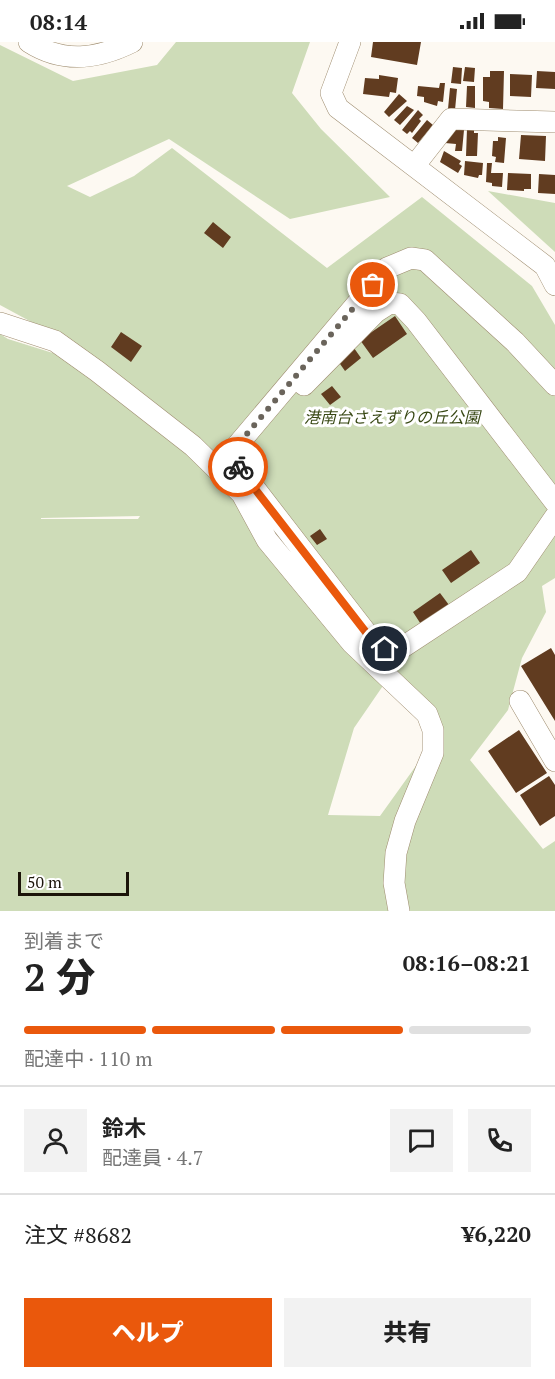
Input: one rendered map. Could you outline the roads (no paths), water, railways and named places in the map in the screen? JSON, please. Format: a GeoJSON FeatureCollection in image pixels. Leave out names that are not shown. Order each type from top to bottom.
{"type":"FeatureCollection","features":[{"type":"Feature","properties":{"kind":"street"},"geometry":{"type":"LineString","coordinates":[[29,42],[38,48],[61,56],[81,58],[104,54],[132,42]]}},
{"type":"Feature","properties":{"kind":"street"},"geometry":{"type":"LineString","coordinates":[[351,42],[331,93],[338,108],[545,266],[555,285]]}},
{"type":"Feature","properties":{"kind":"street"},"geometry":{"type":"LineString","coordinates":[[415,165],[451,119],[555,122]]}},
{"type":"Feature","properties":{"kind":"street"},"geometry":{"type":"LineString","coordinates":[[555,385],[515,342],[425,260],[411,258],[387,268],[229,455],[375,644],[385,649],[400,649],[517,572],[555,517]]}},
{"type":"Feature","properties":{"kind":"street"},"geometry":{"type":"LineString","coordinates":[[262,416],[267,422],[376,312],[390,303],[400,304],[416,321],[555,502]]}},
{"type":"Feature","properties":{"kind":"street"},"geometry":{"type":"LineString","coordinates":[[0,323],[55,341],[193,446],[242,494],[267,540],[352,643],[427,714],[433,730],[433,753],[405,821],[396,853],[394,883],[399,911]]}},
{"type":"Feature","properties":{"kind":"street"},"geometry":{"type":"LineString","coordinates":[[520,702],[555,761]]}},
{"type":"Feature","properties":{"kind":"park label","name":"港南台さえずりの丘公園"},"geometry":{"type":"Point","coordinates":[392,417]}}]}
